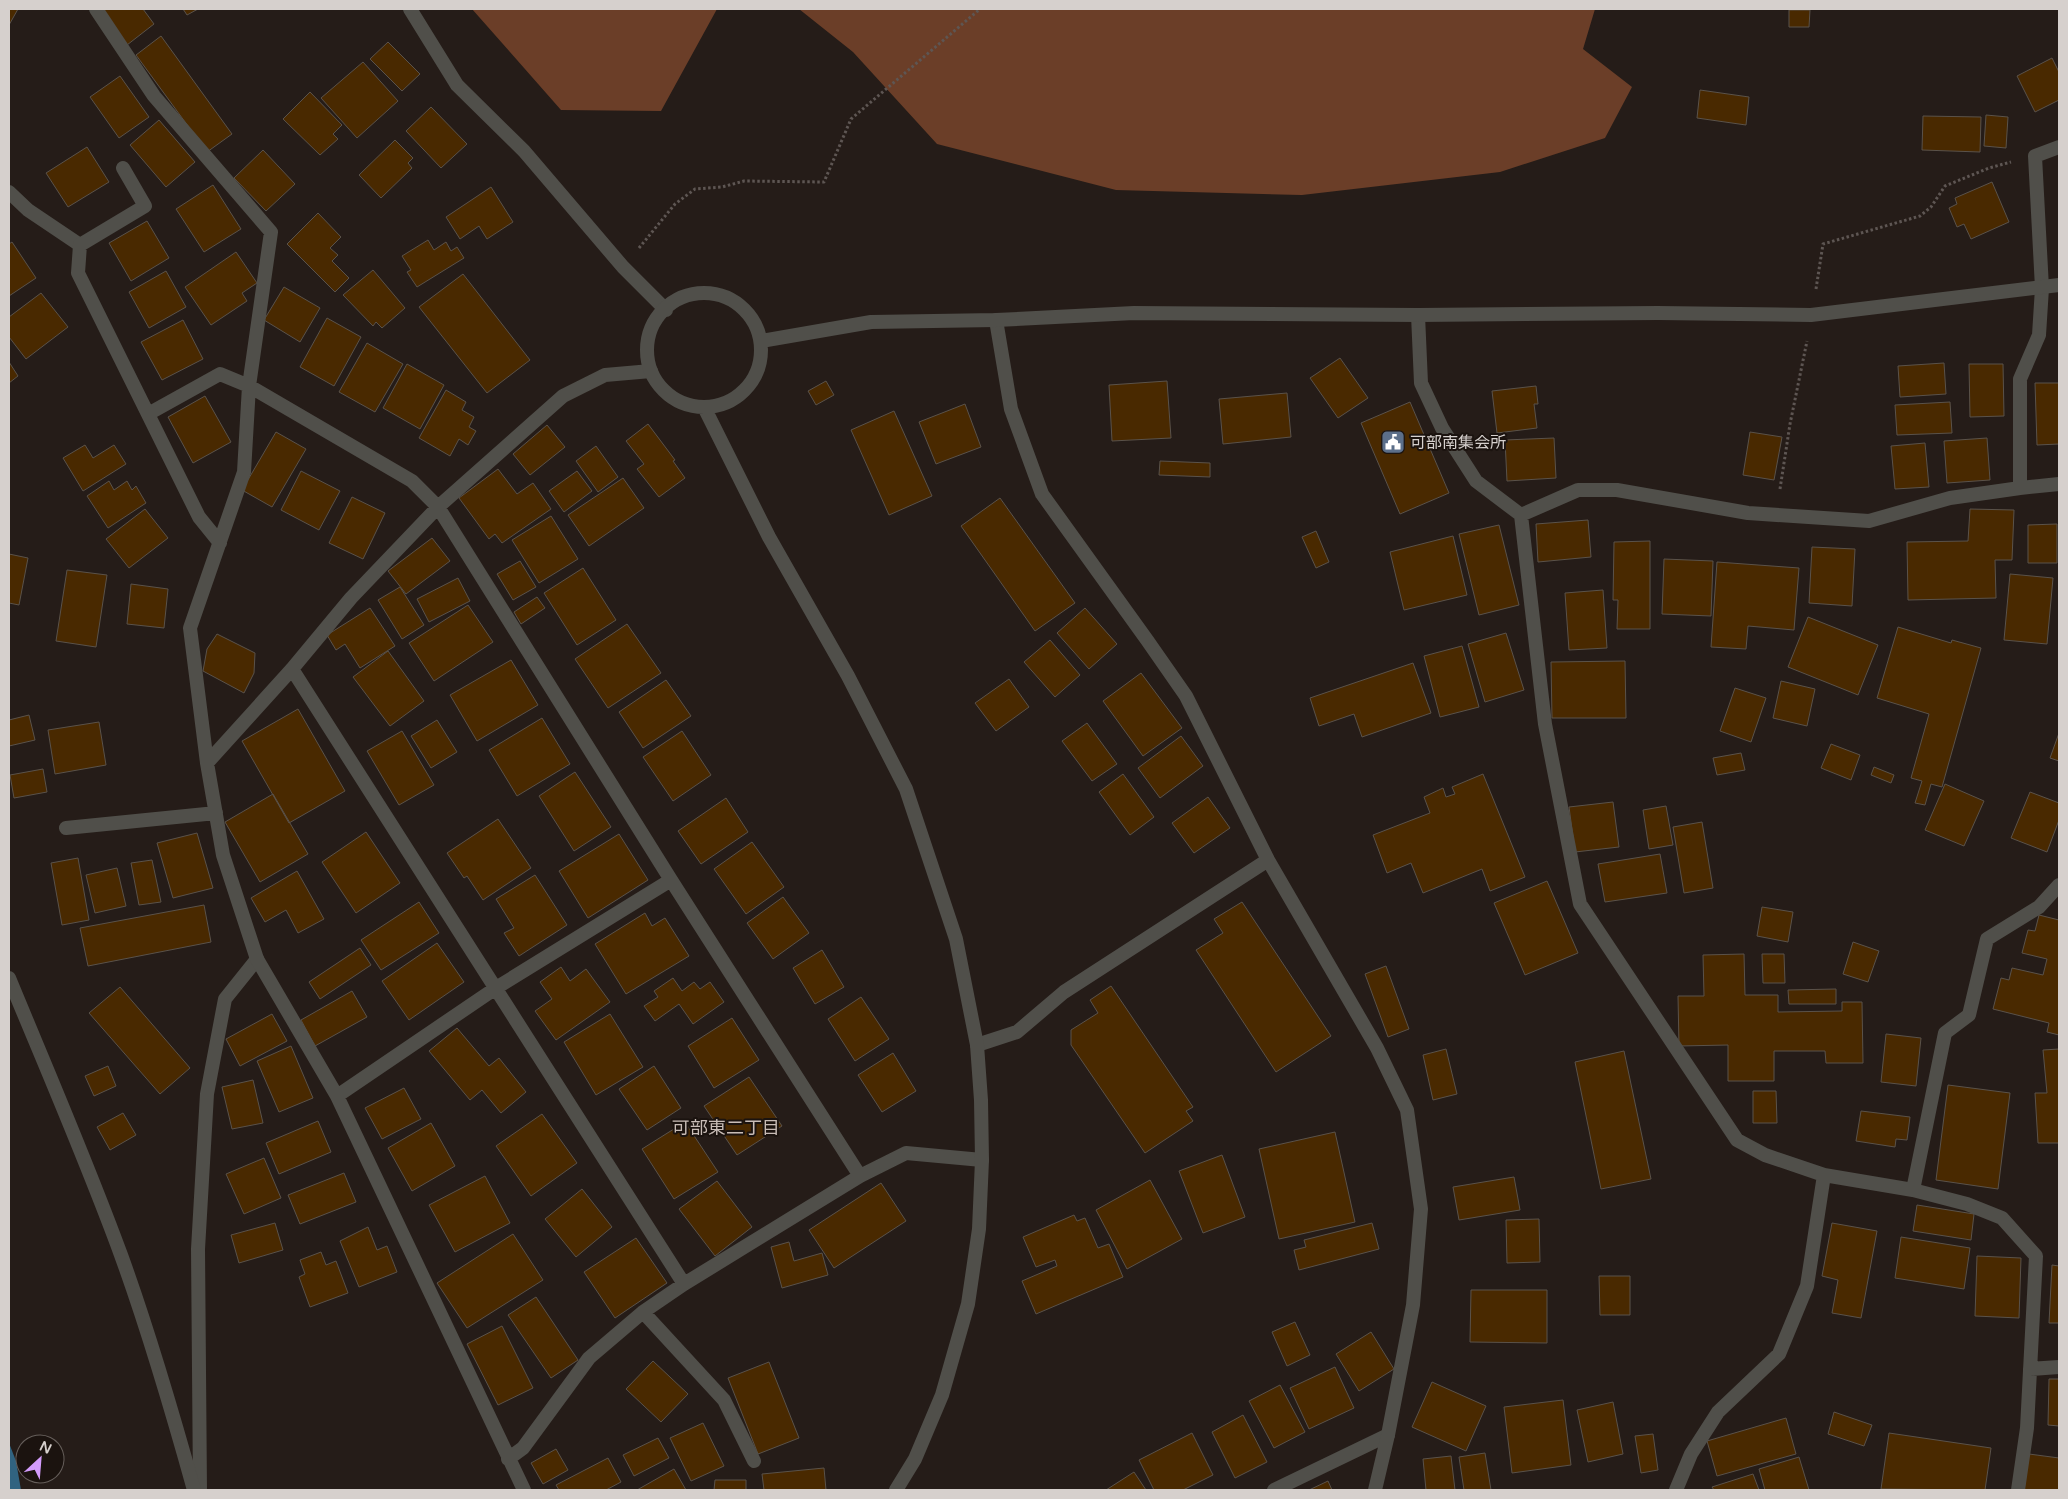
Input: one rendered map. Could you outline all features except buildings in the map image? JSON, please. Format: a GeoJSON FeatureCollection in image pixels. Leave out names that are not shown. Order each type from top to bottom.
{"type":"FeatureCollection","features":[{"type":"Feature","properties":{"kind":"street"},"geometry":{"type":"LineString","coordinates":[[96,9],[154,96],[271,232],[249,386],[244,472],[190,628],[207,763],[223,856],[257,959],[337,1096],[524,1490]]}},
{"type":"Feature","properties":{"kind":"street"},"geometry":{"type":"LineString","coordinates":[[410,9],[457,84],[524,151],[623,268],[666,310]]}},
{"type":"Feature","properties":{"kind":"street"},"geometry":{"type":"LineString","coordinates":[[2020,488],[2020,379],[2039,335],[2042,288],[2035,156],[2059,147]]}},
{"type":"Feature","properties":{"kind":"street"},"geometry":{"type":"LineString","coordinates":[[80,245],[145,206],[122,168]]}},
{"type":"Feature","properties":{"kind":"street"},"geometry":{"type":"LineString","coordinates":[[9,192],[28,210],[80,245]]}},
{"type":"Feature","properties":{"kind":"street"},"geometry":{"type":"LineString","coordinates":[[80,245],[78,273],[199,517],[220,543]]}},
{"type":"Feature","properties":{"kind":"street"},"geometry":{"type":"LineString","coordinates":[[761,341],[871,322],[996,320],[1134,313],[1418,315],[1658,313],[1812,315],[2059,285]]}},
{"type":"Feature","properties":{"kind":"street"},"geometry":{"type":"LineString","coordinates":[[707,294],[726,298],[742,308],[754,323],[761,341],[761,357],[757,373],[748,387],[728,402],[721,405],[704,407],[688,405],[672,397],[660,386],[651,372],[647,354],[649,335],[657,318],[666,310],[670,304],[688,296],[707,294]]}},
{"type":"Feature","properties":{"kind":"street"},"geometry":{"type":"LineString","coordinates":[[1418,315],[1421,383],[1442,428],[1476,481],[1521,515],[1545,724],[1580,904],[1737,1140],[1765,1155],[1824,1174],[1913,1190],[1967,1204],[2002,1218],[2036,1256],[2027,1428],[2018,1490]]}},
{"type":"Feature","properties":{"kind":"street"},"geometry":{"type":"LineString","coordinates":[[996,320],[1011,408],[1042,494],[1186,696],[1268,860],[1377,1048],[1407,1110],[1421,1209],[1413,1305],[1388,1435],[1375,1490]]}},
{"type":"Feature","properties":{"kind":"street"},"geometry":{"type":"LineString","coordinates":[[207,763],[292,669],[351,598],[438,507],[563,396],[605,375],[651,372]]}},
{"type":"Feature","properties":{"kind":"street"},"geometry":{"type":"LineString","coordinates":[[148,414],[220,374],[249,386],[412,481],[438,507],[671,880],[860,1176]]}},
{"type":"Feature","properties":{"kind":"street"},"geometry":{"type":"LineString","coordinates":[[704,407],[769,537],[848,676],[906,789],[956,939],[977,1045],[981,1100],[982,1160],[979,1229],[968,1304],[942,1395],[915,1459],[896,1490]]}},
{"type":"Feature","properties":{"kind":"street"},"geometry":{"type":"LineString","coordinates":[[1521,515],[1578,490],[1617,490],[1748,512],[1869,521],[1950,498],[2059,484]]}},
{"type":"Feature","properties":{"kind":"street"},"geometry":{"type":"LineString","coordinates":[[292,669],[684,1284]]}},
{"type":"Feature","properties":{"kind":"street"},"geometry":{"type":"LineString","coordinates":[[66,828],[216,813]]}},
{"type":"Feature","properties":{"kind":"street"},"geometry":{"type":"LineString","coordinates":[[977,1045],[1017,1032],[1064,992],[1268,860]]}},
{"type":"Feature","properties":{"kind":"street"},"geometry":{"type":"LineString","coordinates":[[337,1096],[496,988],[671,880]]}},
{"type":"Feature","properties":{"kind":"street"},"geometry":{"type":"LineString","coordinates":[[1913,1190],[1945,1034],[1969,1015],[1987,940],[2039,907],[2059,885]]}},
{"type":"Feature","properties":{"kind":"street"},"geometry":{"type":"LineString","coordinates":[[200,1490],[198,1249],[208,1094],[226,999],[257,959]]}},
{"type":"Feature","properties":{"kind":"street"},"geometry":{"type":"LineString","coordinates":[[9,978],[64,1110],[121,1256],[167,1391],[194,1490]]}},
{"type":"Feature","properties":{"kind":"street"},"geometry":{"type":"LineString","coordinates":[[508,1459],[523,1448],[589,1358],[643,1312],[684,1284],[860,1176],[906,1153],[982,1160]]}},
{"type":"Feature","properties":{"kind":"street"},"geometry":{"type":"LineString","coordinates":[[1676,1490],[1691,1454],[1718,1412],[1779,1354],[1807,1286],[1824,1174]]}},
{"type":"Feature","properties":{"kind":"street"},"geometry":{"type":"LineString","coordinates":[[643,1312],[724,1400],[754,1462]]}},
{"type":"Feature","properties":{"kind":"street"},"geometry":{"type":"LineString","coordinates":[[2030,1369],[2059,1367]]}},
{"type":"Feature","properties":{"kind":"street"},"geometry":{"type":"LineString","coordinates":[[1274,1490],[1388,1435]]}},
{"type":"Feature","properties":{"kind":"path"},"geometry":{"type":"LineString","coordinates":[[623,268],[675,204],[695,189],[722,188],[744,181],[824,182],[851,120],[980,9]]}},
{"type":"Feature","properties":{"kind":"path"},"geometry":{"type":"LineString","coordinates":[[1816,290],[1823,244],[1920,216],[1931,207],[1946,186],[1989,168],[2035,156]]}},
{"type":"Feature","properties":{"kind":"path"},"geometry":{"type":"LineString","coordinates":[[1776,515],[1790,424],[1808,340]]}},
{"type":"Feature","properties":{"kind":"shaded area"},"geometry":{"type":"Polygon","coordinates":[[[472,9],[717,9],[661,111],[561,110],[472,9]]]}},
{"type":"Feature","properties":{"kind":"shaded area"},"geometry":{"type":"Polygon","coordinates":[[[799,9],[1595,9],[1583,49],[1632,87],[1605,138],[1500,172],[1302,195],[1116,190],[937,144],[853,52],[799,9]]]}},
{"type":"Feature","properties":{"kind":"water"},"geometry":{"type":"Polygon","coordinates":[[[9,1443],[15,1458],[15,1484],[20,1484],[21,1490],[9,1490],[9,1443]]]}},
{"type":"Feature","properties":{"kind":"place","name":"可部南集会所"},"geometry":{"type":"Point","coordinates":[1393,442]}},
{"type":"Feature","properties":{"kind":"district","name":"可部東二丁目"},"geometry":{"type":"Point","coordinates":[726,1128]}}]}
